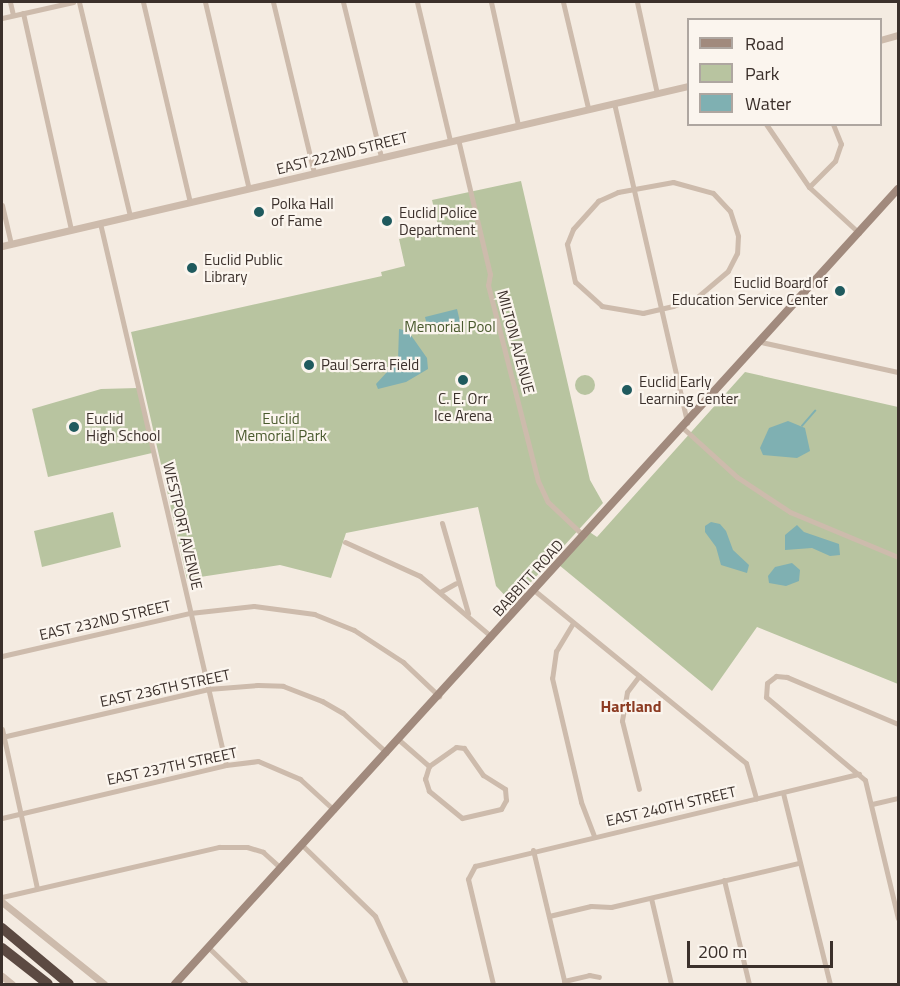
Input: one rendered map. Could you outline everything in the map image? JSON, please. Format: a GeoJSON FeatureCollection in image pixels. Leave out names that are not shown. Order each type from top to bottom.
{"type":"FeatureCollection","features":[{"type":"Feature","properties":{"kind":"highway"},"geometry":{"type":"LineString","coordinates":[[2,928],[69,984]]}},
{"type":"Feature","properties":{"kind":"highway"},"geometry":{"type":"LineString","coordinates":[[2,948],[48,984]]}},
{"type":"Feature","properties":{"kind":"main road","name":"BABBITT ROAD"},"geometry":{"type":"LineString","coordinates":[[175,984],[535,591],[898,189]]}},
{"type":"Feature","properties":{"kind":"street"},"geometry":{"type":"LineString","coordinates":[[10,2],[13,15]]}},
{"type":"Feature","properties":{"kind":"street"},"geometry":{"type":"LineString","coordinates":[[2,18],[73,2]]}},
{"type":"Feature","properties":{"kind":"street"},"geometry":{"type":"LineString","coordinates":[[79,2],[130,216]]}},
{"type":"Feature","properties":{"kind":"street"},"geometry":{"type":"LineString","coordinates":[[143,2],[190,202]]}},
{"type":"Feature","properties":{"kind":"street"},"geometry":{"type":"LineString","coordinates":[[205,2],[249,189]]}},
{"type":"Feature","properties":{"kind":"street"},"geometry":{"type":"LineString","coordinates":[[273,2],[314,173]]}},
{"type":"Feature","properties":{"kind":"street"},"geometry":{"type":"LineString","coordinates":[[343,2],[381,157]]}},
{"type":"Feature","properties":{"kind":"street","name":"MILTON AVENUE"},"geometry":{"type":"LineString","coordinates":[[417,2],[490,274],[488,285],[538,481],[548,502],[584,536]]}},
{"type":"Feature","properties":{"kind":"street"},"geometry":{"type":"LineString","coordinates":[[491,2],[518,124]]}},
{"type":"Feature","properties":{"kind":"street"},"geometry":{"type":"LineString","coordinates":[[563,2],[588,108]]}},
{"type":"Feature","properties":{"kind":"street"},"geometry":{"type":"LineString","coordinates":[[637,2],[657,94]]}},
{"type":"Feature","properties":{"kind":"street"},"geometry":{"type":"LineString","coordinates":[[22,13],[71,230]]}},
{"type":"Feature","properties":{"kind":"street"},"geometry":{"type":"LineString","coordinates":[[882,39],[898,35]]}},
{"type":"Feature","properties":{"kind":"street","name":"EAST 222ND STREET"},"geometry":{"type":"LineString","coordinates":[[2,246],[687,86]]}},
{"type":"Feature","properties":{"kind":"street"},"geometry":{"type":"LineString","coordinates":[[614,103],[663,309],[685,425],[737,477],[790,512],[898,557]]}},
{"type":"Feature","properties":{"kind":"street"},"geometry":{"type":"LineString","coordinates":[[767,126],[809,187],[859,233]]}},
{"type":"Feature","properties":{"kind":"street"},"geometry":{"type":"LineString","coordinates":[[809,187],[835,161],[841,144],[834,126]]}},
{"type":"Feature","properties":{"kind":"street"},"geometry":{"type":"LineString","coordinates":[[673,183],[697,186],[713,193],[730,211],[736,224],[737,253],[728,272],[696,298],[643,313],[602,306],[575,282],[567,244],[585,213],[598,201],[634,187],[673,183]]}},
{"type":"Feature","properties":{"kind":"street"},"geometry":{"type":"LineString","coordinates":[[2,205],[11,244]]}},
{"type":"Feature","properties":{"kind":"street","name":"WESTPORT AVENUE"},"geometry":{"type":"LineString","coordinates":[[100,223],[226,765]]}},
{"type":"Feature","properties":{"kind":"street"},"geometry":{"type":"LineString","coordinates":[[761,342],[898,372]]}},
{"type":"Feature","properties":{"kind":"street"},"geometry":{"type":"LineString","coordinates":[[442,523],[456,583],[469,616]]}},
{"type":"Feature","properties":{"kind":"street"},"geometry":{"type":"LineString","coordinates":[[345,542],[399,565],[440,592],[492,637]]}},
{"type":"Feature","properties":{"kind":"street"},"geometry":{"type":"LineString","coordinates":[[440,592],[456,583]]}},
{"type":"Feature","properties":{"kind":"street"},"geometry":{"type":"LineString","coordinates":[[535,591],[746,763],[756,799]]}},
{"type":"Feature","properties":{"kind":"street","name":"EAST 232ND STREET"},"geometry":{"type":"LineString","coordinates":[[2,656],[190,613],[254,606],[314,614],[354,630],[386,649],[439,696]]}},
{"type":"Feature","properties":{"kind":"street"},"geometry":{"type":"LineString","coordinates":[[573,624],[556,651],[552,678],[581,802],[594,836]]}},
{"type":"Feature","properties":{"kind":"street"},"geometry":{"type":"LineString","coordinates":[[639,676],[627,692],[622,721],[639,789]]}},
{"type":"Feature","properties":{"kind":"street"},"geometry":{"type":"LineString","coordinates":[[898,724],[780,676],[770,679],[765,690],[774,704],[859,774],[867,784],[898,918]]}},
{"type":"Feature","properties":{"kind":"street","name":"EAST 236TH STREET"},"geometry":{"type":"LineString","coordinates":[[2,736],[208,689],[258,685],[302,693],[343,713],[387,753]]}},
{"type":"Feature","properties":{"kind":"street"},"geometry":{"type":"LineString","coordinates":[[2,729],[37,888]]}},
{"type":"Feature","properties":{"kind":"street"},"geometry":{"type":"LineString","coordinates":[[399,740],[429,766]]}},
{"type":"Feature","properties":{"kind":"street"},"geometry":{"type":"LineString","coordinates":[[456,747],[464,748],[483,775],[505,789],[506,800],[501,809],[462,818],[429,791],[425,779],[429,766],[456,747]]}},
{"type":"Feature","properties":{"kind":"street","name":"EAST 237TH STREET"},"geometry":{"type":"LineString","coordinates":[[2,818],[19,812],[226,765],[258,762],[279,767],[300,779],[334,810]]}},
{"type":"Feature","properties":{"kind":"street","name":"EAST 240TH STREET"},"geometry":{"type":"LineString","coordinates":[[493,984],[468,879],[474,866],[533,850],[859,774]]}},
{"type":"Feature","properties":{"kind":"street"},"geometry":{"type":"LineString","coordinates":[[783,793],[830,984]]}},
{"type":"Feature","properties":{"kind":"street"},"geometry":{"type":"LineString","coordinates":[[872,804],[898,798]]}},
{"type":"Feature","properties":{"kind":"street"},"geometry":{"type":"LineString","coordinates":[[2,897],[219,846],[246,847],[263,852],[281,868]]}},
{"type":"Feature","properties":{"kind":"street"},"geometry":{"type":"LineString","coordinates":[[302,846],[375,916],[406,984]]}},
{"type":"Feature","properties":{"kind":"street"},"geometry":{"type":"LineString","coordinates":[[533,850],[565,983],[589,975],[599,977]]}},
{"type":"Feature","properties":{"kind":"street"},"geometry":{"type":"LineString","coordinates":[[549,916],[651,898],[799,863]]}},
{"type":"Feature","properties":{"kind":"street"},"geometry":{"type":"LineString","coordinates":[[724,880],[749,984]]}},
{"type":"Feature","properties":{"kind":"street"},"geometry":{"type":"LineString","coordinates":[[651,898],[671,984]]}},
{"type":"Feature","properties":{"kind":"street"},"geometry":{"type":"LineString","coordinates":[[2,902],[104,984]]}},
{"type":"Feature","properties":{"kind":"street"},"geometry":{"type":"LineString","coordinates":[[209,948],[246,984]]}},
{"type":"Feature","properties":{"kind":"street"},"geometry":{"type":"LineString","coordinates":[[2,976],[12,984]]}},
{"type":"Feature","properties":{"kind":"green space","name":"Euclid Memorial Park"},"geometry":{"type":"Polygon","coordinates":[[[521,181],[590,480],[603,503],[512,603],[496,586],[478,507],[346,533],[331,578],[280,565],[187,579],[131,332],[382,276],[381,272],[405,266],[399,239],[439,230],[432,200],[521,181]]]}},
{"type":"Feature","properties":{"kind":"green space"},"geometry":{"type":"Polygon","coordinates":[[[745,372],[898,407],[898,684],[757,627],[712,691],[559,565],[588,531],[597,537],[745,372]]]}},
{"type":"Feature","properties":{"kind":"green space"},"geometry":{"type":"Polygon","coordinates":[[[581,375],[589,375],[595,381],[595,389],[589,395],[581,395],[575,389],[575,381],[581,375]]]}},
{"type":"Feature","properties":{"kind":"green space"},"geometry":{"type":"Polygon","coordinates":[[[138,388],[152,453],[48,477],[32,409],[101,389],[138,388]]]}},
{"type":"Feature","properties":{"kind":"green space"},"geometry":{"type":"Polygon","coordinates":[[[113,512],[121,547],[42,567],[34,531],[113,512]]]}},
{"type":"Feature","properties":{"kind":"water"},"geometry":{"type":"Polygon","coordinates":[[[457,309],[461,326],[429,333],[425,317],[457,309]]]}},
{"type":"Feature","properties":{"kind":"water"},"geometry":{"type":"Polygon","coordinates":[[[399,329],[408,331],[427,358],[428,369],[406,382],[378,389],[376,384],[398,360],[399,329]]]}},
{"type":"Feature","properties":{"kind":"water"},"geometry":{"type":"Polygon","coordinates":[[[788,421],[805,428],[810,451],[797,458],[763,455],[760,448],[769,428],[788,421]]]}},
{"type":"Feature","properties":{"kind":"water"},"geometry":{"type":"Polygon","coordinates":[[[711,522],[720,524],[726,531],[733,550],[749,565],[747,573],[721,565],[716,547],[705,532],[705,526],[711,522]]]}},
{"type":"Feature","properties":{"kind":"water"},"geometry":{"type":"Polygon","coordinates":[[[797,525],[804,532],[839,544],[840,555],[830,556],[812,548],[785,550],[785,535],[797,525]]]}},
{"type":"Feature","properties":{"kind":"water"},"geometry":{"type":"Polygon","coordinates":[[[792,563],[800,570],[799,581],[786,586],[769,583],[768,576],[775,567],[792,563]]]}},
{"type":"Feature","properties":{"kind":"waterway"},"geometry":{"type":"LineString","coordinates":[[802,426],[815,411]]}},
{"type":"Feature","properties":{"kind":"place","name":"Polka Hall of Fame"},"geometry":{"type":"Point","coordinates":[259,212]}},
{"type":"Feature","properties":{"kind":"place","name":"Euclid Police Department"},"geometry":{"type":"Point","coordinates":[387,221]}},
{"type":"Feature","properties":{"kind":"place","name":"Euclid Public Library"},"geometry":{"type":"Point","coordinates":[192,268]}},
{"type":"Feature","properties":{"kind":"place","name":"Euclid Board of Education Service Center"},"geometry":{"type":"Point","coordinates":[840,291]}},
{"type":"Feature","properties":{"kind":"place","name":"Paul Serra Field"},"geometry":{"type":"Point","coordinates":[309,365]}},
{"type":"Feature","properties":{"kind":"place","name":"C. E. Orr Ice Arena"},"geometry":{"type":"Point","coordinates":[463,380]}},
{"type":"Feature","properties":{"kind":"place","name":"Euclid Early Learning Center"},"geometry":{"type":"Point","coordinates":[627,390]}},
{"type":"Feature","properties":{"kind":"place","name":"Euclid High School"},"geometry":{"type":"Point","coordinates":[74,427]}},
{"type":"Feature","properties":{"kind":"district","name":"Hartland"},"geometry":{"type":"Point","coordinates":[631,706]}},
{"type":"Feature","properties":{"kind":"park label","name":"Memorial Pool"},"geometry":{"type":"Point","coordinates":[450,327]}}]}
